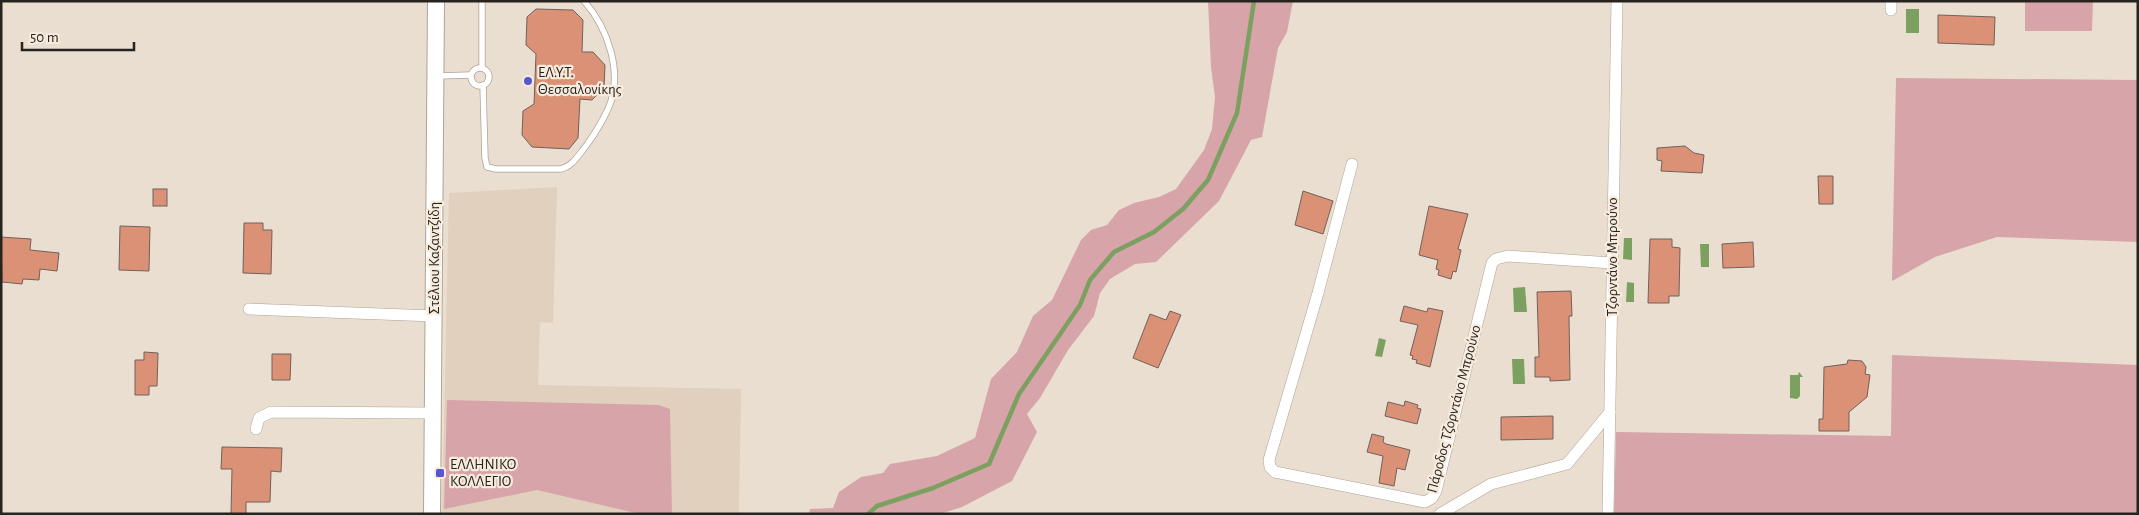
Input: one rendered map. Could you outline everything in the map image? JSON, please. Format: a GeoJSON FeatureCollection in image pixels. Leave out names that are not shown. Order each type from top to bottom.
{"type":"FeatureCollection","features":[{"type":"Feature","properties":{"kind":"main road","name":"Στέλιου Καζαντζίδη"},"geometry":{"type":"LineString","coordinates":[[432,514],[436,1]]}},
{"type":"Feature","properties":{"kind":"street","name":"Τζορντάνο Μπρούνο"},"geometry":{"type":"LineString","coordinates":[[1608,514],[1616,1]]}},
{"type":"Feature","properties":{"kind":"street","name":"Πάροδος Τζορντάνο Μπρούνο"},"geometry":{"type":"LineString","coordinates":[[1352,164],[1318,293],[1269,460],[1270,467],[1276,472],[1425,502],[1429,501],[1436,491],[1492,263],[1502,256],[1612,263]]}},
{"type":"Feature","properties":{"kind":"street"},"geometry":{"type":"LineString","coordinates":[[249,309],[434,316]]}},
{"type":"Feature","properties":{"kind":"street"},"geometry":{"type":"LineString","coordinates":[[256,429],[259,418],[272,412],[434,413]]}},
{"type":"Feature","properties":{"kind":"street"},"geometry":{"type":"LineString","coordinates":[[1440,514],[1491,484],[1567,464],[1610,412]]}},
{"type":"Feature","properties":{"kind":"lane"},"geometry":{"type":"LineString","coordinates":[[482,1],[482,67],[489,76],[487,83],[483,86],[485,158],[487,167],[496,170],[552,169],[568,166],[595,131],[609,108],[612,93],[612,58],[600,22],[584,1]]}},
{"type":"Feature","properties":{"kind":"lane"},"geometry":{"type":"LineString","coordinates":[[436,76],[470,75],[475,69],[482,67]]}},
{"type":"Feature","properties":{"kind":"lane"},"geometry":{"type":"LineString","coordinates":[[470,75],[472,83],[483,86]]}},
{"type":"Feature","properties":{"kind":"shaded area"},"geometry":{"type":"Polygon","coordinates":[[[1208,1],[1293,1],[1287,32],[1278,48],[1262,137],[1251,140],[1219,201],[1156,262],[1135,264],[1110,279],[1100,293],[1094,316],[1068,350],[1040,398],[1027,414],[1037,432],[1012,481],[962,507],[940,514],[809,514],[810,509],[833,508],[839,492],[861,477],[883,473],[890,464],[937,456],[975,438],[991,379],[1017,352],[1033,316],[1052,300],[1081,240],[1091,230],[1107,225],[1119,210],[1134,203],[1159,197],[1176,189],[1204,150],[1212,129],[1215,97],[1211,67],[1208,1]]]}},
{"type":"Feature","properties":{"kind":"shaded area"},"geometry":{"type":"Polygon","coordinates":[[[2025,1],[2093,1],[2092,31],[2025,31],[2025,1]]]}},
{"type":"Feature","properties":{"kind":"shaded area"},"geometry":{"type":"Polygon","coordinates":[[[1906,9],[1919,9],[1919,33],[1906,33],[1906,9]]]}},
{"type":"Feature","properties":{"kind":"shaded area"},"geometry":{"type":"Polygon","coordinates":[[[1896,78],[2138,80],[2138,242],[1997,237],[1935,257],[1892,281],[1896,78]]]}},
{"type":"Feature","properties":{"kind":"shaded area"},"geometry":{"type":"Polygon","coordinates":[[[557,187],[553,323],[540,322],[538,385],[741,389],[739,514],[442,514],[449,193],[557,187]]]}},
{"type":"Feature","properties":{"kind":"shaded area"},"geometry":{"type":"Polygon","coordinates":[[[1624,238],[1632,238],[1632,260],[1623,259],[1624,238]]]}},
{"type":"Feature","properties":{"kind":"shaded area"},"geometry":{"type":"Polygon","coordinates":[[[1700,244],[1709,244],[1709,267],[1701,267],[1700,244]]]}},
{"type":"Feature","properties":{"kind":"shaded area"},"geometry":{"type":"Polygon","coordinates":[[[1627,282],[1634,283],[1634,302],[1626,302],[1627,282]]]}},
{"type":"Feature","properties":{"kind":"shaded area"},"geometry":{"type":"Polygon","coordinates":[[[1525,287],[1527,312],[1514,312],[1513,288],[1525,287]]]}},
{"type":"Feature","properties":{"kind":"shaded area"},"geometry":{"type":"Polygon","coordinates":[[[1379,338],[1386,340],[1382,357],[1375,356],[1379,338]]]}},
{"type":"Feature","properties":{"kind":"shaded area"},"geometry":{"type":"Polygon","coordinates":[[[1892,355],[2138,365],[2138,514],[1614,514],[1616,432],[1891,436],[1892,355]]]}},
{"type":"Feature","properties":{"kind":"shaded area"},"geometry":{"type":"Polygon","coordinates":[[[1512,359],[1524,359],[1525,384],[1513,384],[1512,359]]]}},
{"type":"Feature","properties":{"kind":"shaded area"},"geometry":{"type":"Polygon","coordinates":[[[1799,372],[1803,377],[1800,377],[1800,396],[1797,399],[1790,398],[1790,375],[1798,375],[1799,372]]]}},
{"type":"Feature","properties":{"kind":"shaded area"},"geometry":{"type":"Polygon","coordinates":[[[447,400],[659,405],[670,409],[672,514],[640,514],[537,490],[444,509],[447,400]]]}},
{"type":"Feature","properties":{"kind":"building"},"geometry":{"type":"Polygon","coordinates":[[[536,9],[573,10],[583,20],[582,52],[593,52],[605,65],[604,88],[592,100],[580,99],[578,138],[569,149],[532,147],[522,135],[523,111],[534,104],[536,54],[526,45],[527,17],[536,9]]]}},
{"type":"Feature","properties":{"kind":"building"},"geometry":{"type":"Polygon","coordinates":[[[1938,15],[1995,17],[1994,45],[1938,43],[1938,15]]]}},
{"type":"Feature","properties":{"kind":"building"},"geometry":{"type":"Polygon","coordinates":[[[1685,146],[1694,153],[1704,155],[1702,173],[1661,171],[1662,161],[1657,160],[1657,148],[1685,146]]]}},
{"type":"Feature","properties":{"kind":"building"},"geometry":{"type":"Polygon","coordinates":[[[1818,176],[1833,176],[1833,204],[1819,204],[1818,176]]]}},
{"type":"Feature","properties":{"kind":"building"},"geometry":{"type":"Polygon","coordinates":[[[153,189],[167,189],[167,206],[153,206],[153,189]]]}},
{"type":"Feature","properties":{"kind":"building"},"geometry":{"type":"Polygon","coordinates":[[[1303,191],[1333,201],[1323,234],[1295,225],[1303,191]]]}},
{"type":"Feature","properties":{"kind":"building"},"geometry":{"type":"Polygon","coordinates":[[[1429,206],[1468,214],[1458,249],[1461,250],[1456,272],[1453,271],[1451,279],[1438,275],[1439,270],[1436,269],[1438,260],[1419,255],[1429,206]]]}},
{"type":"Feature","properties":{"kind":"building"},"geometry":{"type":"Polygon","coordinates":[[[244,223],[263,223],[263,230],[272,230],[271,274],[243,273],[244,223]]]}},
{"type":"Feature","properties":{"kind":"building"},"geometry":{"type":"Polygon","coordinates":[[[120,226],[150,227],[149,271],[119,270],[120,226]]]}},
{"type":"Feature","properties":{"kind":"building"},"geometry":{"type":"Polygon","coordinates":[[[1,237],[31,239],[30,250],[59,253],[57,271],[40,269],[39,280],[23,279],[22,284],[2,282],[1,237]]]}},
{"type":"Feature","properties":{"kind":"building"},"geometry":{"type":"Polygon","coordinates":[[[1650,239],[1672,239],[1672,247],[1680,248],[1679,296],[1669,296],[1669,303],[1648,303],[1650,239]]]}},
{"type":"Feature","properties":{"kind":"building"},"geometry":{"type":"Polygon","coordinates":[[[1753,242],[1754,267],[1723,268],[1722,244],[1753,242]]]}},
{"type":"Feature","properties":{"kind":"building"},"geometry":{"type":"Polygon","coordinates":[[[1571,291],[1572,316],[1569,316],[1570,380],[1550,381],[1550,377],[1535,377],[1535,357],[1539,357],[1537,292],[1571,291]]]}},
{"type":"Feature","properties":{"kind":"building"},"geometry":{"type":"Polygon","coordinates":[[[1404,306],[1427,312],[1428,308],[1443,311],[1430,367],[1416,363],[1417,360],[1412,359],[1413,356],[1410,355],[1418,325],[1400,321],[1404,306]]]}},
{"type":"Feature","properties":{"kind":"building"},"geometry":{"type":"Polygon","coordinates":[[[1170,311],[1181,315],[1158,368],[1133,358],[1150,314],[1166,320],[1170,311]]]}},
{"type":"Feature","properties":{"kind":"building"},"geometry":{"type":"Polygon","coordinates":[[[144,352],[158,353],[157,386],[149,386],[149,395],[135,395],[135,360],[144,360],[144,352]]]}},
{"type":"Feature","properties":{"kind":"building"},"geometry":{"type":"Polygon","coordinates":[[[272,354],[291,354],[290,380],[272,380],[272,354]]]}},
{"type":"Feature","properties":{"kind":"building"},"geometry":{"type":"Polygon","coordinates":[[[1848,360],[1862,361],[1866,367],[1865,374],[1870,375],[1867,397],[1849,412],[1849,431],[1819,431],[1819,419],[1823,419],[1824,367],[1847,364],[1848,360]]]}},
{"type":"Feature","properties":{"kind":"building"},"geometry":{"type":"Polygon","coordinates":[[[1405,401],[1418,405],[1417,408],[1421,409],[1417,424],[1385,416],[1388,402],[1404,406],[1405,401]]]}},
{"type":"Feature","properties":{"kind":"building"},"geometry":{"type":"Polygon","coordinates":[[[1553,416],[1553,439],[1501,440],[1501,417],[1553,416]]]}},
{"type":"Feature","properties":{"kind":"building"},"geometry":{"type":"Polygon","coordinates":[[[1372,434],[1384,437],[1383,442],[1386,444],[1410,450],[1405,470],[1397,468],[1394,486],[1379,483],[1383,456],[1367,452],[1372,434]]]}},
{"type":"Feature","properties":{"kind":"building"},"geometry":{"type":"Polygon","coordinates":[[[222,447],[282,448],[281,472],[271,471],[270,502],[246,502],[246,514],[231,514],[232,469],[221,469],[222,447]]]}},
{"type":"Feature","properties":{"kind":"waterway"},"geometry":{"type":"LineString","coordinates":[[868,514],[877,506],[933,488],[989,464],[1019,394],[1080,305],[1090,280],[1114,252],[1154,232],[1183,209],[1208,180],[1237,113],[1254,1]]}},
{"type":"Feature","properties":{"kind":"place","name":"ΕΛ.Υ.Τ. Θεσσαλονίκης"},"geometry":{"type":"Point","coordinates":[528,81]}},
{"type":"Feature","properties":{"kind":"place","name":"ΕΛΛΗΝΙΚΟ ΚΟΛΛΕΓΙΟ"},"geometry":{"type":"Point","coordinates":[440,473]}}]}
